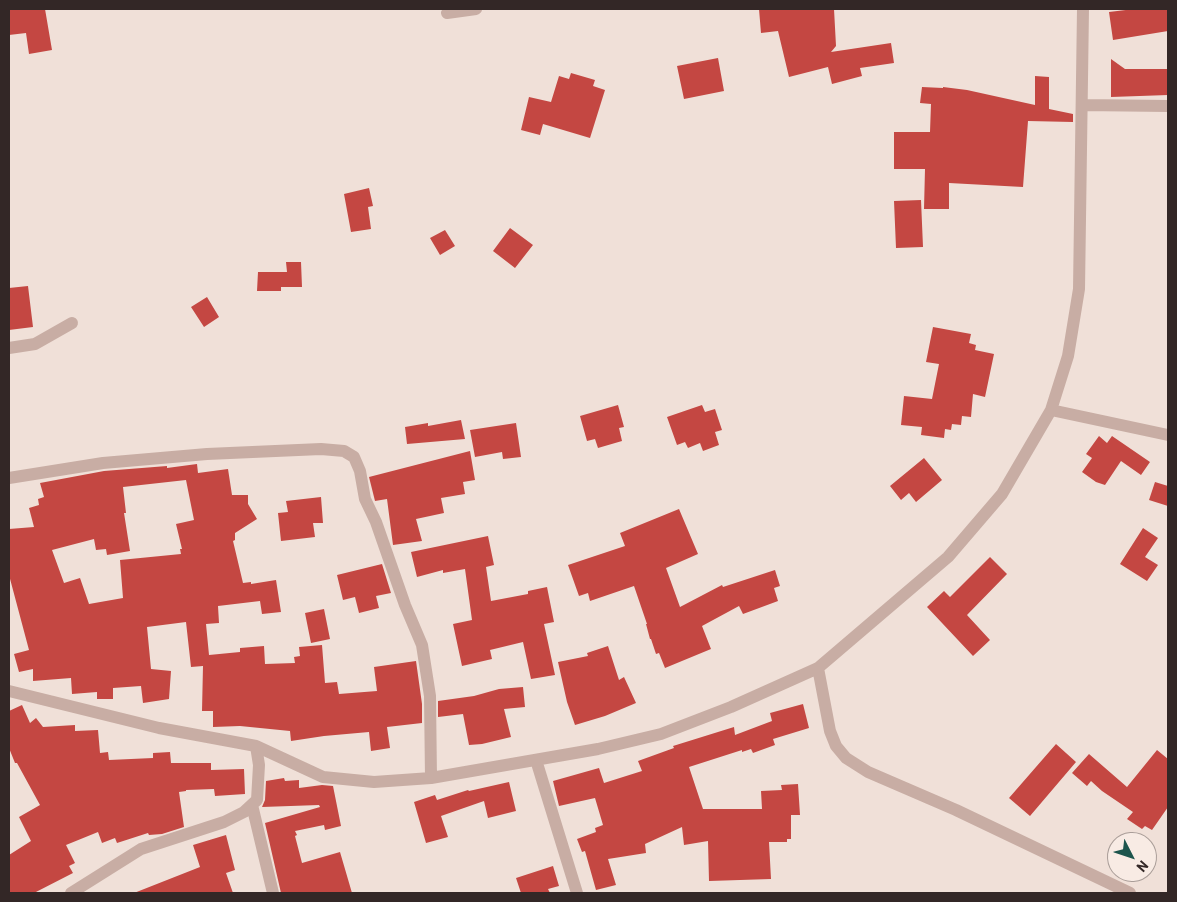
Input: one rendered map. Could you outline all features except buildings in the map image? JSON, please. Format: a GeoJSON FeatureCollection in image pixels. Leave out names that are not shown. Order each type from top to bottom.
{"type":"FeatureCollection","features":[{"type":"Feature","properties":{"kind":"street"},"geometry":{"type":"LineString","coordinates":[[447,12],[476,9]]}},
{"type":"Feature","properties":{"kind":"street"},"geometry":{"type":"LineString","coordinates":[[9,691],[159,728],[256,746],[323,776],[374,782],[431,778],[598,749],[661,734],[731,708],[818,668],[948,557],[1002,494],[1051,410],[1068,356],[1079,289],[1083,9]]}},
{"type":"Feature","properties":{"kind":"street"},"geometry":{"type":"LineString","coordinates":[[1082,105],[1168,106]]}},
{"type":"Feature","properties":{"kind":"street"},"geometry":{"type":"LineString","coordinates":[[9,348],[35,344],[72,324]]}},
{"type":"Feature","properties":{"kind":"street"},"geometry":{"type":"LineString","coordinates":[[1051,410],[1168,435]]}},
{"type":"Feature","properties":{"kind":"street"},"geometry":{"type":"LineString","coordinates":[[9,478],[103,463],[207,454],[322,449],[344,451],[354,457],[360,470],[366,499],[405,605],[422,645],[430,696],[431,778]]}},
{"type":"Feature","properties":{"kind":"street"},"geometry":{"type":"LineString","coordinates":[[818,668],[830,731],[836,746],[846,758],[868,772],[956,810],[1130,893]]}},
{"type":"Feature","properties":{"kind":"street"},"geometry":{"type":"LineString","coordinates":[[71,893],[141,849],[224,822],[244,812],[257,800],[259,765],[256,746]]}},
{"type":"Feature","properties":{"kind":"street"},"geometry":{"type":"LineString","coordinates":[[536,760],[577,893]]}},
{"type":"Feature","properties":{"kind":"street"},"geometry":{"type":"LineString","coordinates":[[252,805],[273,893]]}}]}
